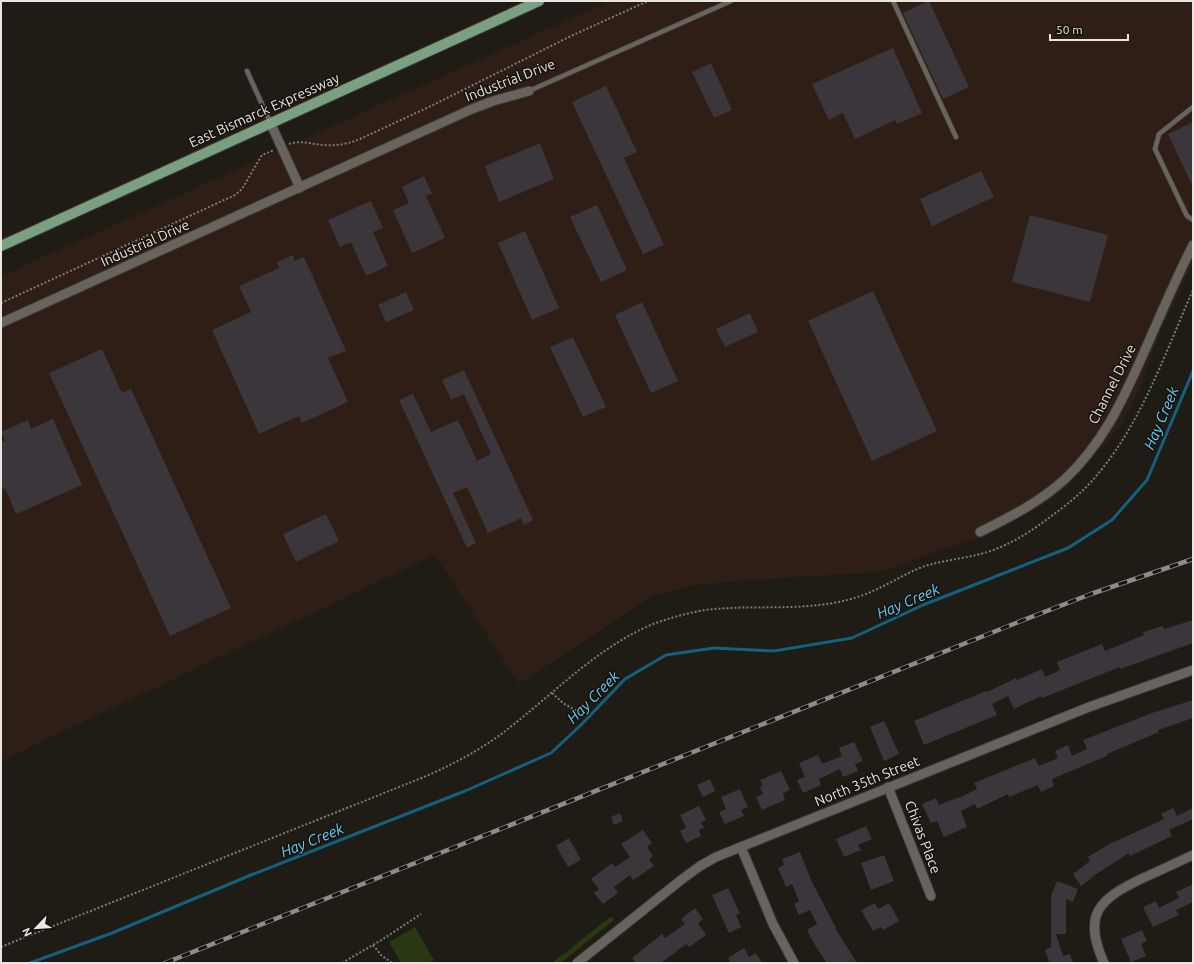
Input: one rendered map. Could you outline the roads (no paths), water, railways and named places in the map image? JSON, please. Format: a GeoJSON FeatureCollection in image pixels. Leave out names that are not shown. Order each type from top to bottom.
{"type":"FeatureCollection","features":[{"type":"Feature","properties":{"kind":"main road","name":"East Bismarck Expressway"},"geometry":{"type":"LineString","coordinates":[[1,246],[538,1]]}},
{"type":"Feature","properties":{"kind":"street","name":"Industrial Drive"},"geometry":{"type":"LineString","coordinates":[[1,323],[472,109],[493,101],[529,91]]}},
{"type":"Feature","properties":{"kind":"street"},"geometry":{"type":"LineString","coordinates":[[270,122],[300,188]]}},
{"type":"Feature","properties":{"kind":"street","name":"Channel Drive"},"geometry":{"type":"LineString","coordinates":[[980,532],[1014,515],[1041,498],[1076,468],[1096,444],[1123,400],[1193,245]]}},
{"type":"Feature","properties":{"kind":"street","name":"North 35th Street"},"geometry":{"type":"LineString","coordinates":[[577,963],[696,869],[716,857],[1089,707],[1193,670]]}},
{"type":"Feature","properties":{"kind":"street","name":"Chivas Place"},"geometry":{"type":"LineString","coordinates":[[888,787],[931,896]]}},
{"type":"Feature","properties":{"kind":"street"},"geometry":{"type":"LineString","coordinates":[[742,847],[773,924],[794,963]]}},
{"type":"Feature","properties":{"kind":"street"},"geometry":{"type":"LineString","coordinates":[[1104,963],[1095,940],[1094,927],[1096,916],[1101,905],[1110,895],[1123,887],[1193,855]]}},
{"type":"Feature","properties":{"kind":"lane","name":"Industrial Drive"},"geometry":{"type":"LineString","coordinates":[[529,91],[731,1]]}},
{"type":"Feature","properties":{"kind":"lane"},"geometry":{"type":"LineString","coordinates":[[893,1],[956,137]]}},
{"type":"Feature","properties":{"kind":"lane"},"geometry":{"type":"LineString","coordinates":[[247,71],[270,122]]}},
{"type":"Feature","properties":{"kind":"lane"},"geometry":{"type":"LineString","coordinates":[[1193,107],[1159,134],[1155,149],[1187,216],[1193,220]]}},
{"type":"Feature","properties":{"kind":"waterway","name":"Hay Creek"},"geometry":{"type":"LineString","coordinates":[[30,963],[112,933],[251,875],[465,791],[551,753],[582,724],[625,679],[666,655],[714,648],[774,651],[852,638],[923,605],[1068,548],[1112,520],[1147,480],[1193,371]]}},
{"type":"Feature","properties":{"kind":"railway"},"geometry":{"type":"LineString","coordinates":[[165,963],[1016,623],[1091,594],[1193,559]]}}]}
